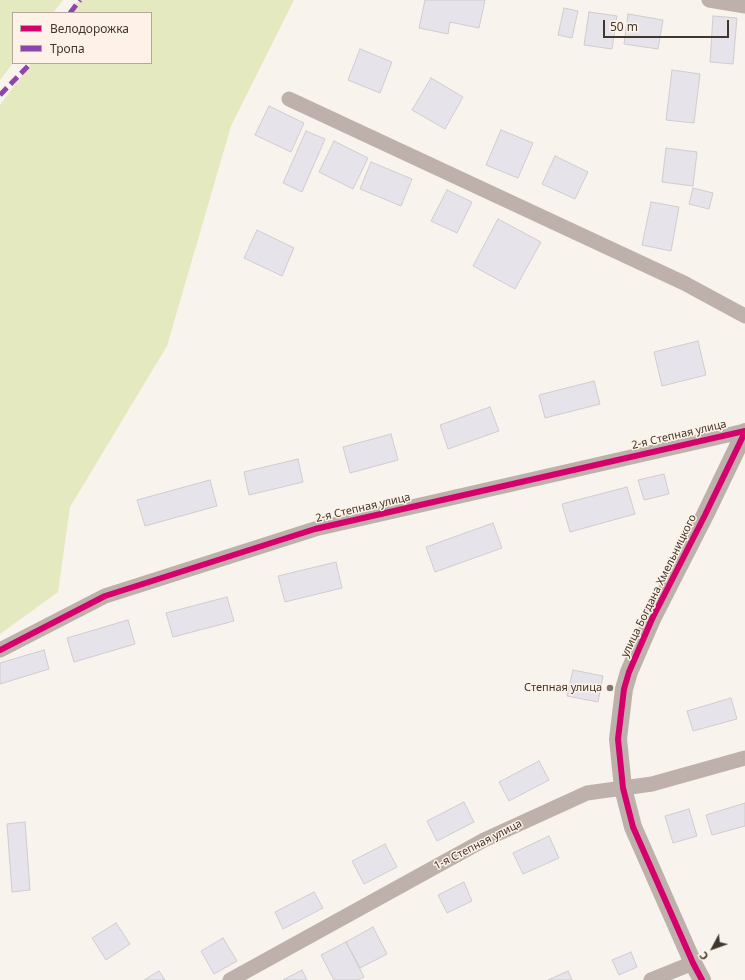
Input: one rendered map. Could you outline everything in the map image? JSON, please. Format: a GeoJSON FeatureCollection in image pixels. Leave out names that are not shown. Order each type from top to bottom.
{"type":"FeatureCollection","features":[{"type":"Feature","properties":{"kind":"street"},"geometry":{"type":"LineString","coordinates":[[709,0],[745,6]]}},
{"type":"Feature","properties":{"kind":"street"},"geometry":{"type":"LineString","coordinates":[[289,99],[684,283],[745,316]]}},
{"type":"Feature","properties":{"kind":"street","name":"2-я Степная улица"},"geometry":{"type":"LineString","coordinates":[[0,650],[105,596],[315,529],[745,431]]}},
{"type":"Feature","properties":{"kind":"street","name":"улица Богдана Хмельницкого"},"geometry":{"type":"LineString","coordinates":[[702,980],[693,963],[633,827],[623,788],[618,739],[624,688],[629,672],[652,619],[705,515],[745,431]]}},
{"type":"Feature","properties":{"kind":"street","name":"1-я Степная улица"},"geometry":{"type":"LineString","coordinates":[[230,980],[484,840],[587,793],[652,784],[745,758]]}},
{"type":"Feature","properties":{"kind":"street"},"geometry":{"type":"LineString","coordinates":[[652,980],[693,963]]}},
{"type":"Feature","properties":{"kind":"green space"},"geometry":{"type":"Polygon","coordinates":[[[0,0],[63,0],[54,12],[12,12],[12,64],[0,80],[0,0]]]}},
{"type":"Feature","properties":{"kind":"green space"},"geometry":{"type":"Polygon","coordinates":[[[79,0],[294,0],[231,126],[167,346],[70,507],[58,592],[0,634],[0,105],[30,64],[152,64],[152,12],[70,12],[79,0]]]}},
{"type":"Feature","properties":{"kind":"building"},"geometry":{"type":"Polygon","coordinates":[[[425,0],[485,0],[479,28],[450,22],[448,34],[419,28],[425,0]]]}},
{"type":"Feature","properties":{"kind":"building"},"geometry":{"type":"Polygon","coordinates":[[[564,8],[578,11],[572,38],[558,35],[564,8]]]}},
{"type":"Feature","properties":{"kind":"building"},"geometry":{"type":"Polygon","coordinates":[[[589,12],[617,16],[612,49],[584,45],[589,12]]]}},
{"type":"Feature","properties":{"kind":"building"},"geometry":{"type":"Polygon","coordinates":[[[628,14],[663,20],[658,49],[624,44],[628,14]]]}},
{"type":"Feature","properties":{"kind":"building"},"geometry":{"type":"Polygon","coordinates":[[[713,16],[737,18],[733,64],[710,62],[713,16]]]}},
{"type":"Feature","properties":{"kind":"building"},"geometry":{"type":"Polygon","coordinates":[[[360,49],[392,62],[380,93],[348,80],[360,49]]]}},
{"type":"Feature","properties":{"kind":"building"},"geometry":{"type":"Polygon","coordinates":[[[672,70],[700,74],[694,123],[666,120],[672,70]]]}},
{"type":"Feature","properties":{"kind":"building"},"geometry":{"type":"Polygon","coordinates":[[[431,78],[463,97],[445,129],[412,110],[431,78]]]}},
{"type":"Feature","properties":{"kind":"building"},"geometry":{"type":"Polygon","coordinates":[[[269,106],[304,123],[291,152],[255,135],[269,106]]]}},
{"type":"Feature","properties":{"kind":"building"},"geometry":{"type":"Polygon","coordinates":[[[501,130],[533,143],[518,178],[486,165],[501,130]]]}},
{"type":"Feature","properties":{"kind":"building"},"geometry":{"type":"Polygon","coordinates":[[[306,131],[325,139],[302,192],[283,183],[306,131]]]}},
{"type":"Feature","properties":{"kind":"building"},"geometry":{"type":"Polygon","coordinates":[[[334,141],[368,158],[353,189],[319,172],[334,141]]]}},
{"type":"Feature","properties":{"kind":"building"},"geometry":{"type":"Polygon","coordinates":[[[666,148],[697,152],[693,186],[662,182],[666,148]]]}},
{"type":"Feature","properties":{"kind":"building"},"geometry":{"type":"Polygon","coordinates":[[[555,156],[588,172],[575,199],[542,184],[555,156]]]}},
{"type":"Feature","properties":{"kind":"building"},"geometry":{"type":"Polygon","coordinates":[[[371,162],[412,179],[401,206],[360,189],[371,162]]]}},
{"type":"Feature","properties":{"kind":"building"},"geometry":{"type":"Polygon","coordinates":[[[693,188],[713,193],[709,209],[689,204],[693,188]]]}},
{"type":"Feature","properties":{"kind":"building"},"geometry":{"type":"Polygon","coordinates":[[[447,190],[472,202],[457,233],[431,221],[447,190]]]}},
{"type":"Feature","properties":{"kind":"building"},"geometry":{"type":"Polygon","coordinates":[[[651,202],[679,207],[671,251],[642,245],[651,202]]]}},
{"type":"Feature","properties":{"kind":"building"},"geometry":{"type":"Polygon","coordinates":[[[498,219],[541,242],[515,289],[473,266],[498,219]]]}},
{"type":"Feature","properties":{"kind":"building"},"geometry":{"type":"Polygon","coordinates":[[[257,230],[294,248],[282,276],[244,258],[257,230]]]}},
{"type":"Feature","properties":{"kind":"building"},"geometry":{"type":"Polygon","coordinates":[[[698,341],[706,375],[662,386],[654,352],[698,341]]]}},
{"type":"Feature","properties":{"kind":"building"},"geometry":{"type":"Polygon","coordinates":[[[594,381],[600,404],[545,418],[539,395],[594,381]]]}},
{"type":"Feature","properties":{"kind":"building"},"geometry":{"type":"Polygon","coordinates":[[[490,407],[499,431],[448,449],[440,425],[490,407]]]}},
{"type":"Feature","properties":{"kind":"building"},"geometry":{"type":"Polygon","coordinates":[[[391,434],[398,460],[350,473],[343,447],[391,434]]]}},
{"type":"Feature","properties":{"kind":"building"},"geometry":{"type":"Polygon","coordinates":[[[298,459],[303,482],[249,495],[244,472],[298,459]]]}},
{"type":"Feature","properties":{"kind":"building"},"geometry":{"type":"Polygon","coordinates":[[[664,474],[669,494],[644,500],[638,480],[664,474]]]}},
{"type":"Feature","properties":{"kind":"building"},"geometry":{"type":"Polygon","coordinates":[[[210,480],[217,506],[145,526],[137,500],[210,480]]]}},
{"type":"Feature","properties":{"kind":"building"},"geometry":{"type":"Polygon","coordinates":[[[627,487],[635,514],[570,532],[562,504],[627,487]]]}},
{"type":"Feature","properties":{"kind":"building"},"geometry":{"type":"Polygon","coordinates":[[[493,523],[502,548],[435,572],[426,547],[493,523]]]}},
{"type":"Feature","properties":{"kind":"building"},"geometry":{"type":"Polygon","coordinates":[[[336,562],[342,588],[285,602],[278,576],[336,562]]]}},
{"type":"Feature","properties":{"kind":"building"},"geometry":{"type":"Polygon","coordinates":[[[227,597],[234,621],[173,637],[166,613],[227,597]]]}},
{"type":"Feature","properties":{"kind":"building"},"geometry":{"type":"Polygon","coordinates":[[[128,620],[135,644],[74,662],[67,638],[128,620]]]}},
{"type":"Feature","properties":{"kind":"building"},"geometry":{"type":"Polygon","coordinates":[[[44,650],[49,669],[0,684],[0,663],[44,650]]]}},
{"type":"Feature","properties":{"kind":"building"},"geometry":{"type":"Polygon","coordinates":[[[573,670],[603,676],[598,702],[567,696],[573,670]]]}},
{"type":"Feature","properties":{"kind":"building"},"geometry":{"type":"Polygon","coordinates":[[[731,698],[737,719],[693,731],[687,711],[731,698]]]}},
{"type":"Feature","properties":{"kind":"building"},"geometry":{"type":"Polygon","coordinates":[[[539,761],[549,780],[509,801],[499,782],[539,761]]]}},
{"type":"Feature","properties":{"kind":"building"},"geometry":{"type":"Polygon","coordinates":[[[464,802],[474,822],[437,841],[427,821],[464,802]]]}},
{"type":"Feature","properties":{"kind":"building"},"geometry":{"type":"Polygon","coordinates":[[[745,803],[745,826],[712,835],[706,815],[745,803]]]}},
{"type":"Feature","properties":{"kind":"building"},"geometry":{"type":"Polygon","coordinates":[[[689,809],[697,836],[673,843],[665,816],[689,809]]]}},
{"type":"Feature","properties":{"kind":"building"},"geometry":{"type":"Polygon","coordinates":[[[25,822],[30,890],[12,892],[7,824],[25,822]]]}},
{"type":"Feature","properties":{"kind":"building"},"geometry":{"type":"Polygon","coordinates":[[[549,836],[559,858],[523,874],[513,853],[549,836]]]}},
{"type":"Feature","properties":{"kind":"building"},"geometry":{"type":"Polygon","coordinates":[[[385,844],[397,867],[364,884],[352,861],[385,844]]]}},
{"type":"Feature","properties":{"kind":"building"},"geometry":{"type":"Polygon","coordinates":[[[464,882],[472,901],[447,913],[438,895],[464,882]]]}},
{"type":"Feature","properties":{"kind":"building"},"geometry":{"type":"Polygon","coordinates":[[[314,892],[323,908],[283,929],[275,912],[314,892]]]}},
{"type":"Feature","properties":{"kind":"building"},"geometry":{"type":"Polygon","coordinates":[[[116,923],[130,944],[106,960],[92,938],[116,923]]]}},
{"type":"Feature","properties":{"kind":"building"},"geometry":{"type":"Polygon","coordinates":[[[373,927],[387,954],[360,968],[346,942],[373,927]]]}},
{"type":"Feature","properties":{"kind":"building"},"geometry":{"type":"Polygon","coordinates":[[[223,938],[237,961],[214,974],[201,951],[223,938]]]}},
{"type":"Feature","properties":{"kind":"building"},"geometry":{"type":"Polygon","coordinates":[[[346,942],[364,977],[358,980],[334,980],[321,955],[346,942]]]}},
{"type":"Feature","properties":{"kind":"building"},"geometry":{"type":"Polygon","coordinates":[[[631,952],[637,967],[619,975],[612,960],[631,952]]]}},
{"type":"Feature","properties":{"kind":"building"},"geometry":{"type":"Polygon","coordinates":[[[302,970],[307,980],[283,980],[302,970]]]}},
{"type":"Feature","properties":{"kind":"building"},"geometry":{"type":"Polygon","coordinates":[[[159,971],[165,980],[144,980],[159,971]]]}},
{"type":"Feature","properties":{"kind":"building"},"geometry":{"type":"Polygon","coordinates":[[[568,971],[572,980],[548,980],[568,971]]]}},
{"type":"Feature","properties":{"kind":"marked path"},"geometry":{"type":"LineString","coordinates":[[71,12],[80,0]]}},
{"type":"Feature","properties":{"kind":"marked path"},"geometry":{"type":"LineString","coordinates":[[0,95],[30,64]]}},
{"type":"Feature","properties":{"kind":"cycle path"},"geometry":{"type":"LineString","coordinates":[[0,650],[105,596],[315,529],[745,431]]}},
{"type":"Feature","properties":{"kind":"cycle path"},"geometry":{"type":"LineString","coordinates":[[702,980],[693,963],[633,827],[623,788],[618,739],[624,689],[629,672],[652,619],[745,432]]}},
{"type":"Feature","properties":{"kind":"place","name":"Степная улица"},"geometry":{"type":"Point","coordinates":[610,688]}}]}
